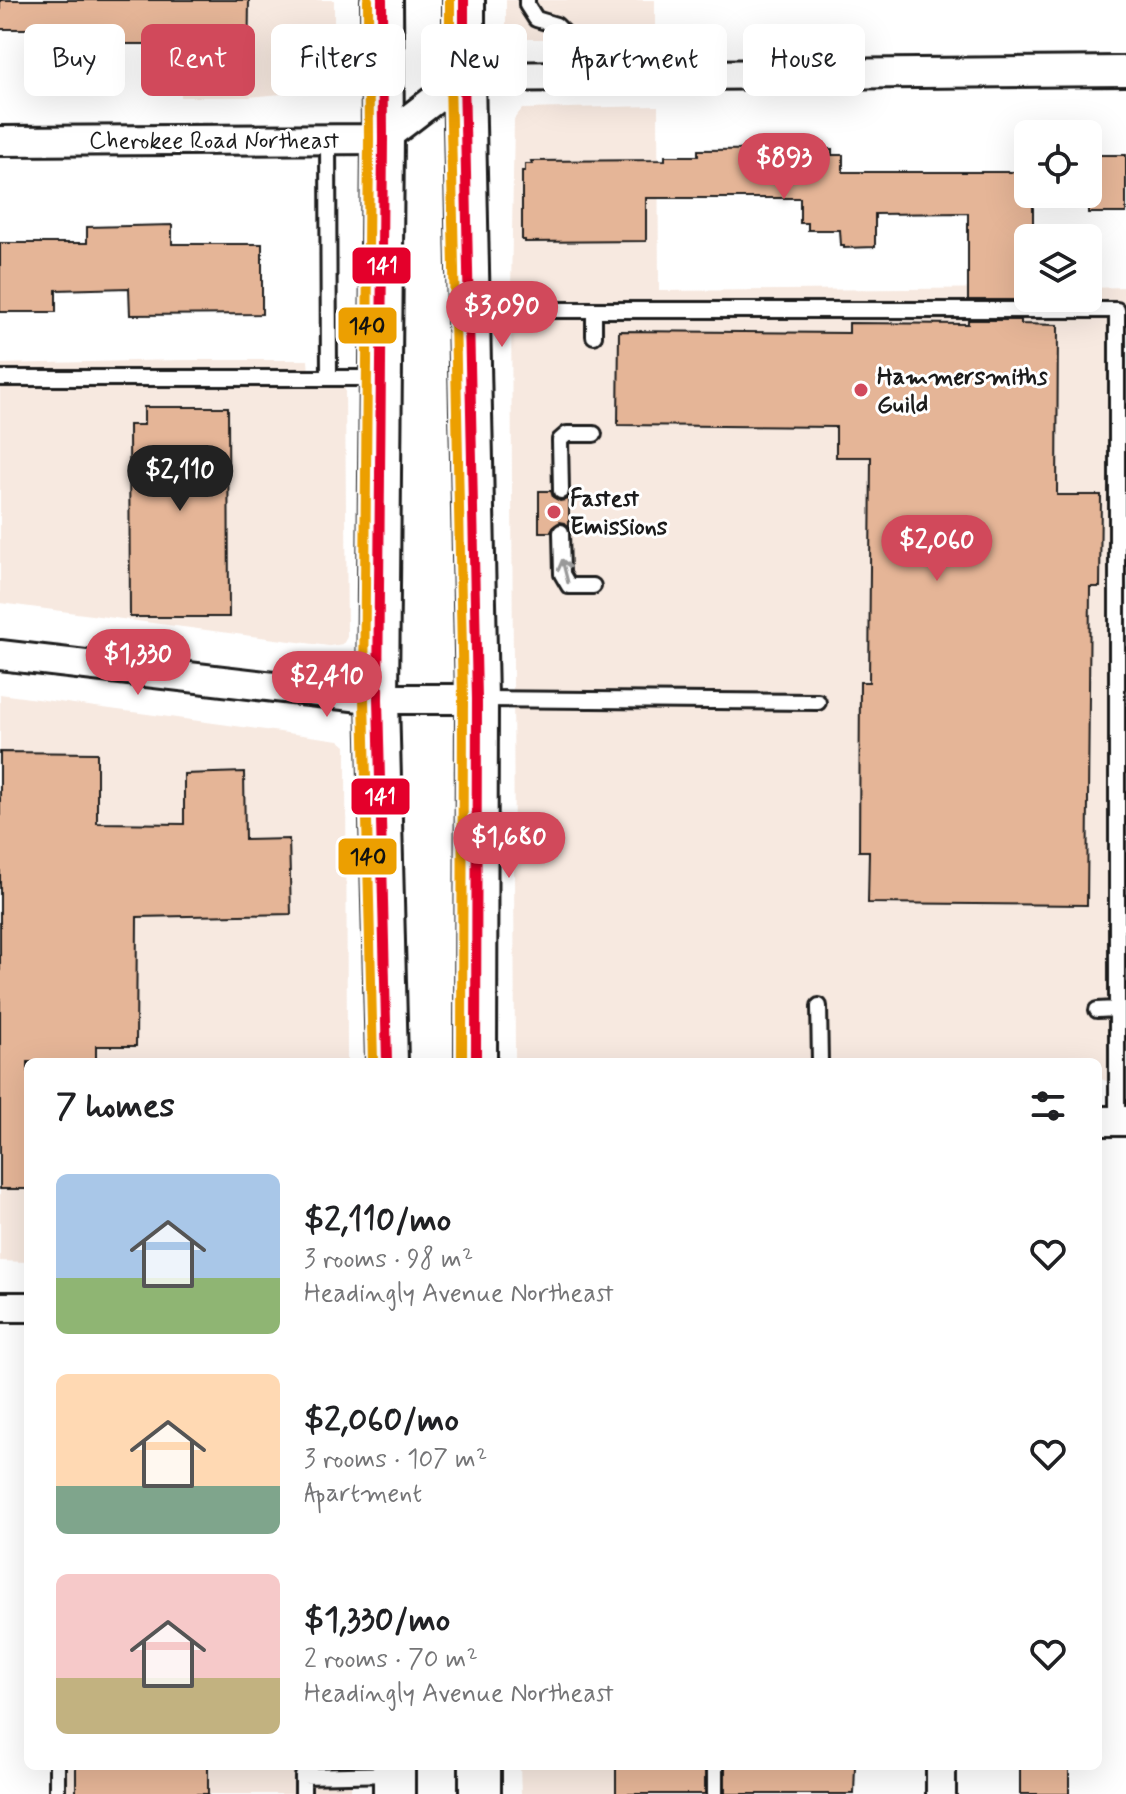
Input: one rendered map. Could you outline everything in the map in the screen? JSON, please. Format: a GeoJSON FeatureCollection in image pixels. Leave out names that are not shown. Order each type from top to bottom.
{"type":"FeatureCollection","features":[{"type":"Feature","properties":{"kind":"main road"},"geometry":{"type":"LineString","coordinates":[[382,0],[378,699],[387,1058]]}},
{"type":"Feature","properties":{"kind":"main road"},"geometry":{"type":"LineString","coordinates":[[464,0],[464,24]]}},
{"type":"Feature","properties":{"kind":"main road"},"geometry":{"type":"LineString","coordinates":[[464,96],[477,699],[476,1058]]}},
{"type":"Feature","properties":{"kind":"main road"},"geometry":{"type":"LineString","coordinates":[[480,1770],[480,1794]]}},
{"type":"Feature","properties":{"kind":"street"},"geometry":{"type":"LineString","coordinates":[[727,75],[1126,71]]}},
{"type":"Feature","properties":{"kind":"street"},"geometry":{"type":"LineString","coordinates":[[383,139],[439,96]]}},
{"type":"Feature","properties":{"kind":"street","name":"Cherokee Road Northeast"},"geometry":{"type":"LineString","coordinates":[[0,141],[383,139]]}},
{"type":"Feature","properties":{"kind":"street"},"geometry":{"type":"LineString","coordinates":[[0,655],[378,699],[477,699]]}},
{"type":"Feature","properties":{"kind":"street"},"geometry":{"type":"LineString","coordinates":[[0,1307],[24,1307]]}},
{"type":"Feature","properties":{"kind":"street"},"geometry":{"type":"LineString","coordinates":[[941,1770],[941,1794]]}},
{"type":"Feature","properties":{"kind":"lane"},"geometry":{"type":"LineString","coordinates":[[527,0],[536,19],[553,24]]}},
{"type":"Feature","properties":{"kind":"lane"},"geometry":{"type":"LineString","coordinates":[[328,139],[329,378]]}},
{"type":"Feature","properties":{"kind":"lane"},"geometry":{"type":"LineString","coordinates":[[469,310],[1117,310],[1114,1121]]}},
{"type":"Feature","properties":{"kind":"lane"},"geometry":{"type":"LineString","coordinates":[[594,310],[594,336]]}},
{"type":"Feature","properties":{"kind":"lane"},"geometry":{"type":"LineString","coordinates":[[0,378],[381,378]]}},
{"type":"Feature","properties":{"kind":"lane"},"geometry":{"type":"LineString","coordinates":[[561,491],[560,440],[567,434],[594,434]]}},
{"type":"Feature","properties":{"kind":"lane"},"geometry":{"type":"LineString","coordinates":[[561,532],[562,574],[569,586],[593,586]]}},
{"type":"Feature","properties":{"kind":"lane"},"geometry":{"type":"LineString","coordinates":[[477,699],[818,702]]}},
{"type":"Feature","properties":{"kind":"lane"},"geometry":{"type":"LineString","coordinates":[[819,1006],[820,1058]]}},
{"type":"Feature","properties":{"kind":"lane"},"geometry":{"type":"LineString","coordinates":[[1097,1010],[1116,1009]]}},
{"type":"Feature","properties":{"kind":"lane"},"geometry":{"type":"LineString","coordinates":[[57,1770],[57,1794]]}},
{"type":"Feature","properties":{"kind":"lane"},"geometry":{"type":"LineString","coordinates":[[715,1770],[715,1794]]}},
{"type":"Feature","properties":{"kind":"lane"},"geometry":{"type":"LineString","coordinates":[[303,1794],[303,1771],[394,1778]]}},
{"type":"Feature","properties":{"kind":"shaded area"},"geometry":{"type":"Polygon","coordinates":[[[181,0],[334,0],[334,24],[271,24],[271,95],[248,97],[181,97],[255,96],[255,24],[181,24],[181,0]]]}},
{"type":"Feature","properties":{"kind":"shaded area"},"geometry":{"type":"Polygon","coordinates":[[[506,0],[655,0],[655,24],[543,24],[543,39],[527,39],[527,24],[506,24],[506,0]]]}},
{"type":"Feature","properties":{"kind":"shaded area"},"geometry":{"type":"Polygon","coordinates":[[[658,106],[659,291],[1014,288],[1014,312],[1102,312],[1102,288],[1126,287],[1126,1088],[1102,1079],[1102,1058],[515,1058],[511,291],[514,119],[522,109],[658,106]]]}},
{"type":"Feature","properties":{"kind":"shaded area"},"geometry":{"type":"Polygon","coordinates":[[[308,360],[310,386],[345,386],[347,637],[343,644],[329,646],[0,603],[0,364],[308,360]]]}},
{"type":"Feature","properties":{"kind":"shaded area"},"geometry":{"type":"Polygon","coordinates":[[[0,694],[339,740],[346,746],[347,1058],[24,1058],[24,1262],[0,1261],[0,694]]]}},
{"type":"Feature","properties":{"kind":"shaded area"},"geometry":{"type":"Polygon","coordinates":[[[64,1770],[351,1770],[351,1794],[64,1794],[64,1770]]]}},
{"type":"Feature","properties":{"kind":"shaded area"},"geometry":{"type":"Polygon","coordinates":[[[520,1770],[707,1770],[707,1794],[521,1794],[520,1770]]]}},
{"type":"Feature","properties":{"kind":"building"},"geometry":{"type":"Polygon","coordinates":[[[0,0],[249,0],[249,24],[141,24],[141,44],[125,44],[125,24],[24,24],[24,29],[0,29],[0,0]]]}},
{"type":"Feature","properties":{"kind":"building"},"geometry":{"type":"Polygon","coordinates":[[[832,149],[832,155],[843,155],[843,172],[1014,172],[1014,208],[1033,208],[1033,224],[1014,224],[1014,300],[968,300],[968,213],[875,214],[875,247],[844,248],[840,230],[808,230],[808,223],[800,223],[800,198],[646,198],[646,241],[522,240],[522,171],[525,171],[525,164],[532,164],[531,161],[665,160],[665,156],[698,156],[698,150],[832,149]]]}},
{"type":"Feature","properties":{"kind":"building"},"geometry":{"type":"Polygon","coordinates":[[[1102,155],[1126,155],[1126,213],[1088,213],[1088,208],[1102,208],[1102,155]]]}},
{"type":"Feature","properties":{"kind":"building"},"geometry":{"type":"Polygon","coordinates":[[[172,225],[172,244],[262,244],[262,314],[130,315],[129,288],[56,290],[56,312],[0,312],[0,243],[87,243],[87,227],[172,225]]]}},
{"type":"Feature","properties":{"kind":"building"},"geometry":{"type":"Polygon","coordinates":[[[968,320],[1021,320],[1021,324],[1058,325],[1057,495],[1101,495],[1100,587],[1090,587],[1087,905],[868,903],[869,851],[859,851],[860,682],[869,682],[871,457],[836,457],[836,427],[618,425],[619,331],[849,333],[849,323],[968,324],[968,320]]]}},
{"type":"Feature","properties":{"kind":"building"},"geometry":{"type":"Polygon","coordinates":[[[144,407],[228,407],[229,617],[130,617],[129,425],[144,425],[144,407]]]}},
{"type":"Feature","properties":{"kind":"building","name":"Fastest Emissions"},"geometry":{"type":"Polygon","coordinates":[[[539,491],[551,491],[553,497],[560,501],[569,496],[569,527],[560,522],[551,532],[539,532],[539,491]]]}},
{"type":"Feature","properties":{"kind":"building"},"geometry":{"type":"Polygon","coordinates":[[[0,752],[97,753],[97,823],[184,824],[184,774],[244,772],[245,840],[289,839],[291,914],[137,917],[136,1046],[96,1046],[96,1058],[24,1058],[24,1189],[0,1189],[0,752]]]}},
{"type":"Feature","properties":{"kind":"building"},"geometry":{"type":"Polygon","coordinates":[[[76,1770],[208,1770],[208,1794],[76,1794],[76,1770]]]}},
{"type":"Feature","properties":{"kind":"building"},"geometry":{"type":"Polygon","coordinates":[[[616,1770],[705,1770],[705,1794],[616,1794],[616,1770]]]}},
{"type":"Feature","properties":{"kind":"building"},"geometry":{"type":"Polygon","coordinates":[[[725,1770],[855,1770],[854,1794],[725,1794],[725,1770]]]}},
{"type":"Feature","properties":{"kind":"building"},"geometry":{"type":"Polygon","coordinates":[[[1020,1770],[1069,1770],[1069,1794],[1020,1794],[1020,1770]]]}},
{"type":"Feature","properties":{"kind":"transit line","name":"140"},"geometry":{"type":"LineString","coordinates":[[368,0],[364,699],[373,1058]]}},
{"type":"Feature","properties":{"kind":"transit line","name":"141"},"geometry":{"type":"LineString","coordinates":[[382,0],[378,699],[387,1058]]}},
{"type":"Feature","properties":{"kind":"transit line","name":"140"},"geometry":{"type":"LineString","coordinates":[[450,0],[463,699],[462,1058]]}},
{"type":"Feature","properties":{"kind":"transit line","name":"141"},"geometry":{"type":"LineString","coordinates":[[464,0],[477,699],[476,1058]]}},
{"type":"Feature","properties":{"kind":"place","name":"Hammersmiths Guild"},"geometry":{"type":"Point","coordinates":[861,390]}},
{"type":"Feature","properties":{"kind":"place","name":"Fastest Emissions"},"geometry":{"type":"Point","coordinates":[554,512]}}]}
